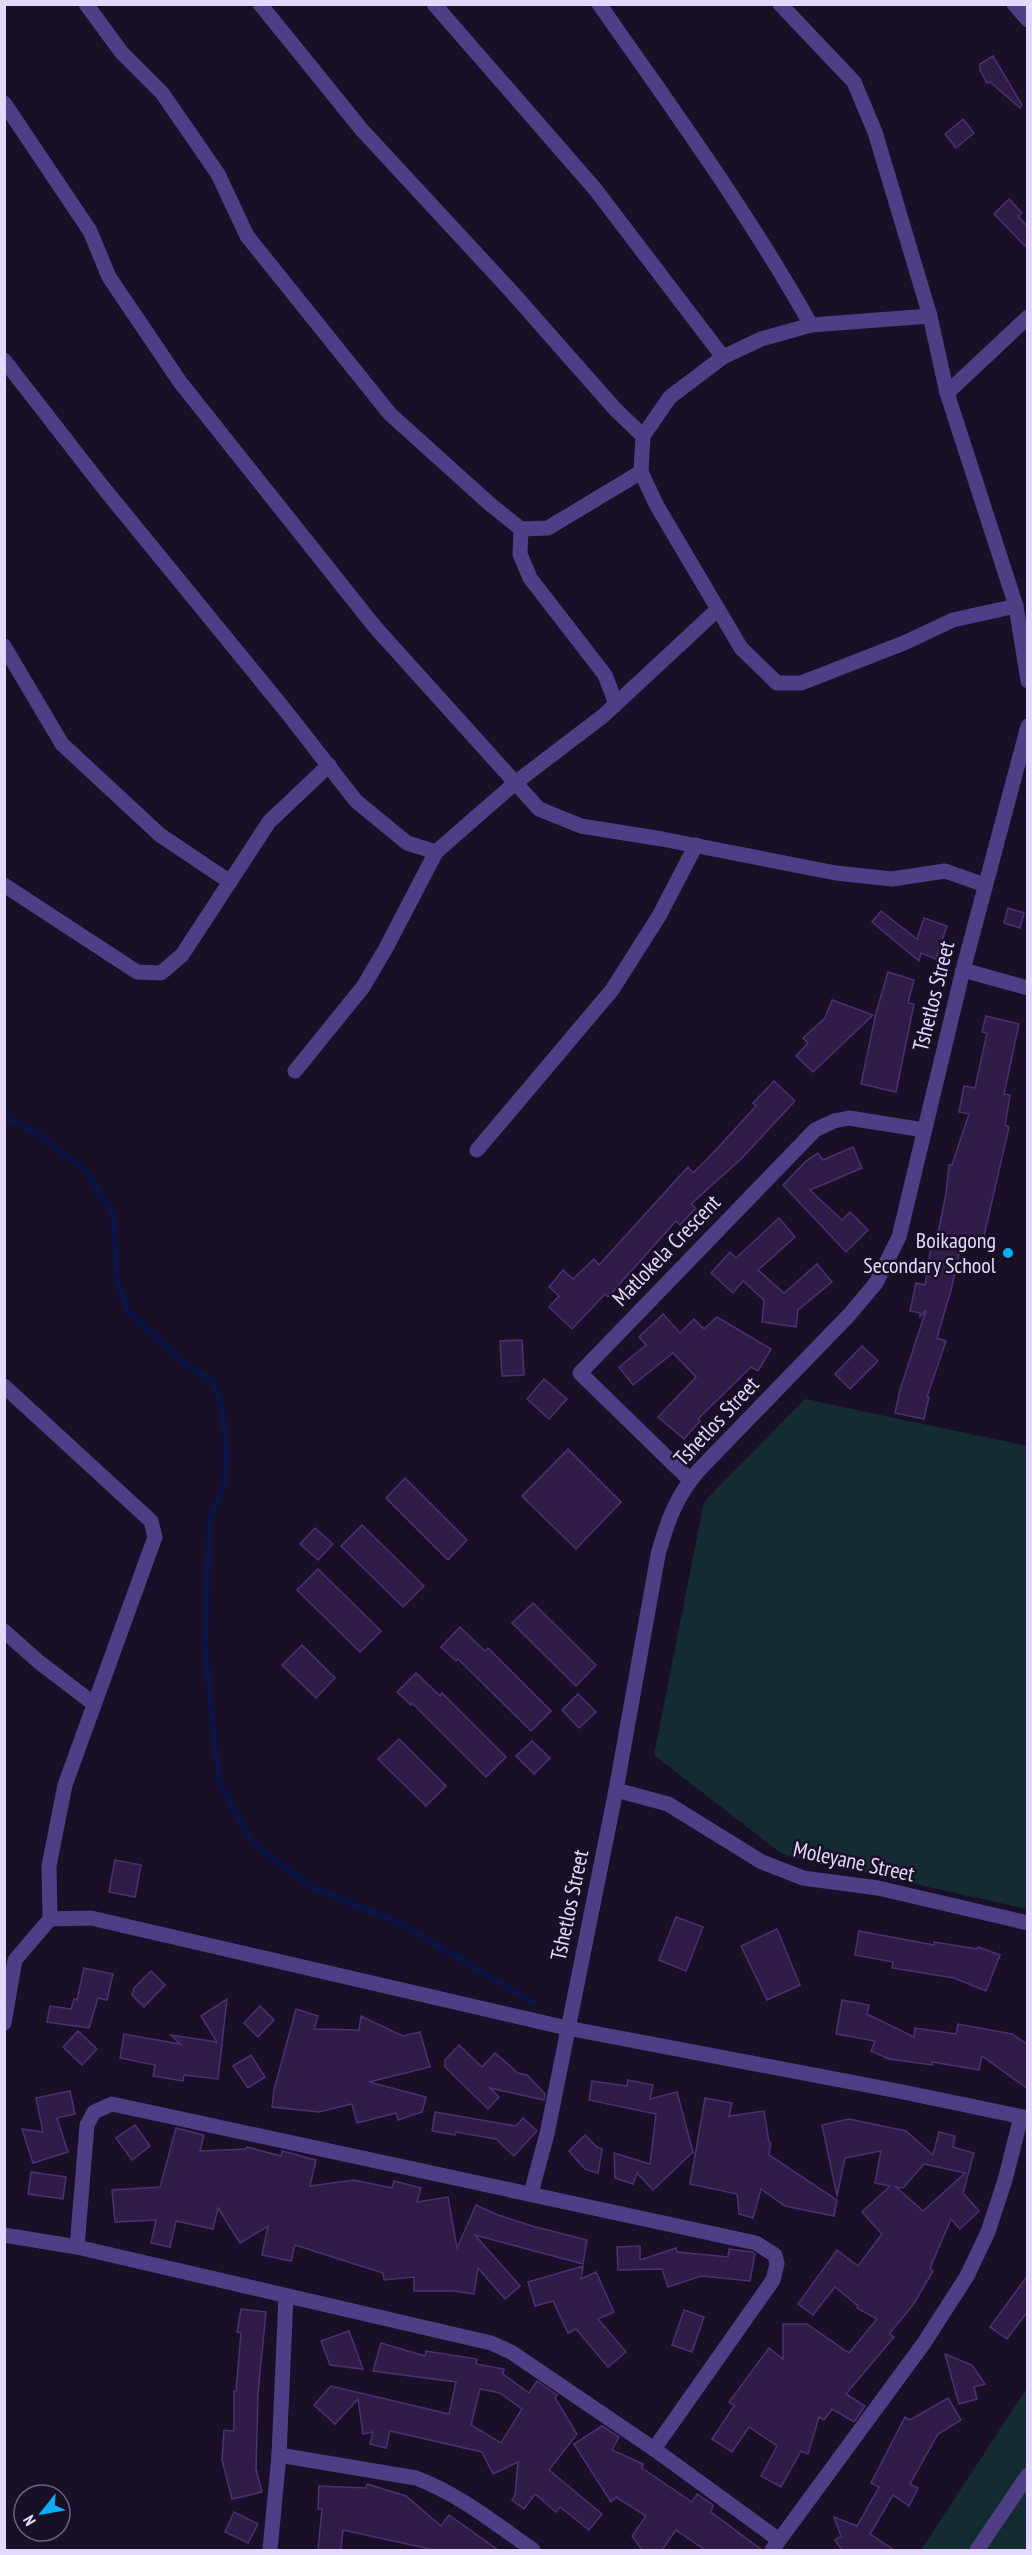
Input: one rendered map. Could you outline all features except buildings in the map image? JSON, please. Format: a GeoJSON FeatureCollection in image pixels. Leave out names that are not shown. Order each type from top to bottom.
{"type":"FeatureCollection","features":[{"type":"Feature","properties":{"kind":"street"},"geometry":{"type":"LineString","coordinates":[[86,4],[122,53],[162,93],[218,174],[247,236],[390,414],[521,529],[548,528],[641,472]]}},
{"type":"Feature","properties":{"kind":"street"},"geometry":{"type":"LineString","coordinates":[[260,4],[362,130],[511,291],[615,409],[643,435]]}},
{"type":"Feature","properties":{"kind":"street"},"geometry":{"type":"LineString","coordinates":[[434,4],[595,189],[723,357]]}},
{"type":"Feature","properties":{"kind":"street"},"geometry":{"type":"LineString","coordinates":[[598,4],[676,114],[779,268],[811,325]]}},
{"type":"Feature","properties":{"kind":"street"},"geometry":{"type":"LineString","coordinates":[[780,4],[854,82],[875,132],[930,316],[947,393],[1016,606],[1027,672]]}},
{"type":"Feature","properties":{"kind":"street"},"geometry":{"type":"LineString","coordinates":[[1014,4],[1028,20]]}},
{"type":"Feature","properties":{"kind":"street"},"geometry":{"type":"LineString","coordinates":[[4,103],[90,231],[109,277],[180,382],[375,627],[539,809],[581,826],[836,873],[892,879],[945,871],[985,885]]}},
{"type":"Feature","properties":{"kind":"street"},"geometry":{"type":"LineString","coordinates":[[930,316],[811,325],[760,339],[723,357],[670,397],[643,435],[641,472],[657,506],[741,648],[777,683],[801,683],[904,643],[953,620],[1016,606]]}},
{"type":"Feature","properties":{"kind":"street"},"geometry":{"type":"LineString","coordinates":[[947,393],[1028,317]]}},
{"type":"Feature","properties":{"kind":"street"},"geometry":{"type":"LineString","coordinates":[[4,360],[102,486],[356,801],[407,843],[436,852]]}},
{"type":"Feature","properties":{"kind":"street"},"geometry":{"type":"LineString","coordinates":[[521,529],[520,554],[530,578],[605,675],[616,704]]}},
{"type":"Feature","properties":{"kind":"street"},"geometry":{"type":"LineString","coordinates":[[295,1071],[363,987],[436,852],[515,783],[616,704],[718,609]]}},
{"type":"Feature","properties":{"kind":"street"},"geometry":{"type":"LineString","coordinates":[[4,646],[62,744],[160,835],[230,882]]}},
{"type":"Feature","properties":{"kind":"street","name":"Tshetlos Street"},"geometry":{"type":"LineString","coordinates":[[531,2193],[547,2134],[616,1790],[658,1555],[669,1517],[678,1497],[690,1480],[849,1315],[876,1283],[899,1237],[963,970],[1028,726]]}},
{"type":"Feature","properties":{"kind":"street"},"geometry":{"type":"LineString","coordinates":[[4,885],[137,972],[161,973],[182,955],[269,822],[328,765]]}},
{"type":"Feature","properties":{"kind":"street"},"geometry":{"type":"LineString","coordinates":[[477,1150],[612,990],[659,916],[696,846]]}},
{"type":"Feature","properties":{"kind":"street"},"geometry":{"type":"LineString","coordinates":[[963,970],[1028,988]]}},
{"type":"Feature","properties":{"kind":"street","name":"Matlokela Crescent"},"geometry":{"type":"LineString","coordinates":[[690,1480],[580,1373],[815,1130],[834,1121],[849,1118],[924,1130]]}},
{"type":"Feature","properties":{"kind":"street"},"geometry":{"type":"LineString","coordinates":[[4,1386],[151,1521],[155,1537],[63,1797],[49,1866],[50,1919],[15,1960],[4,2023]]}},
{"type":"Feature","properties":{"kind":"street"},"geometry":{"type":"LineString","coordinates":[[4,1631],[39,1662],[94,1704]]}},
{"type":"Feature","properties":{"kind":"street","name":"Moleyane Street"},"geometry":{"type":"LineString","coordinates":[[616,1790],[668,1804],[762,1862],[803,1878],[878,1888],[1028,1923]]}},
{"type":"Feature","properties":{"kind":"street"},"geometry":{"type":"LineString","coordinates":[[4,2235],[77,2247],[491,2343],[511,2352],[654,2449],[776,2545],[924,2343],[967,2276],[988,2232],[1024,2118],[898,2091],[567,2028],[91,1918],[50,1919]]}},
{"type":"Feature","properties":{"kind":"street"},"geometry":{"type":"LineString","coordinates":[[77,2247],[87,2126],[94,2112],[112,2104],[756,2243],[775,2254],[777,2264],[773,2280],[654,2449]]}},
{"type":"Feature","properties":{"kind":"street"},"geometry":{"type":"LineString","coordinates":[[270,2550],[279,2455],[286,2296]]}},
{"type":"Feature","properties":{"kind":"street"},"geometry":{"type":"LineString","coordinates":[[279,2455],[416,2478],[435,2485],[452,2494],[533,2550]]}},
{"type":"Feature","properties":{"kind":"street"},"geometry":{"type":"LineString","coordinates":[[977,2550],[1028,2475]]}},
{"type":"Feature","properties":{"kind":"green space"},"geometry":{"type":"Polygon","coordinates":[[[805,1399],[1027,1446],[1027,1909],[782,1854],[654,1755],[704,1502],[805,1399]]]}},
{"type":"Feature","properties":{"kind":"green space"},"geometry":{"type":"Polygon","coordinates":[[[1027,2388],[1027,2550],[921,2550],[1027,2388]]]}},
{"type":"Feature","properties":{"kind":"waterway"},"geometry":{"type":"LineString","coordinates":[[4,1116],[41,1135],[88,1173],[114,1217],[117,1279],[127,1311],[187,1366],[212,1380],[222,1408],[227,1453],[225,1483],[211,1515],[205,1647],[219,1783],[252,1842],[310,1886],[403,1925],[534,2003]]}},
{"type":"Feature","properties":{"kind":"place","name":"Boikagong Secondary School"},"geometry":{"type":"Point","coordinates":[1008,1253]}}]}
